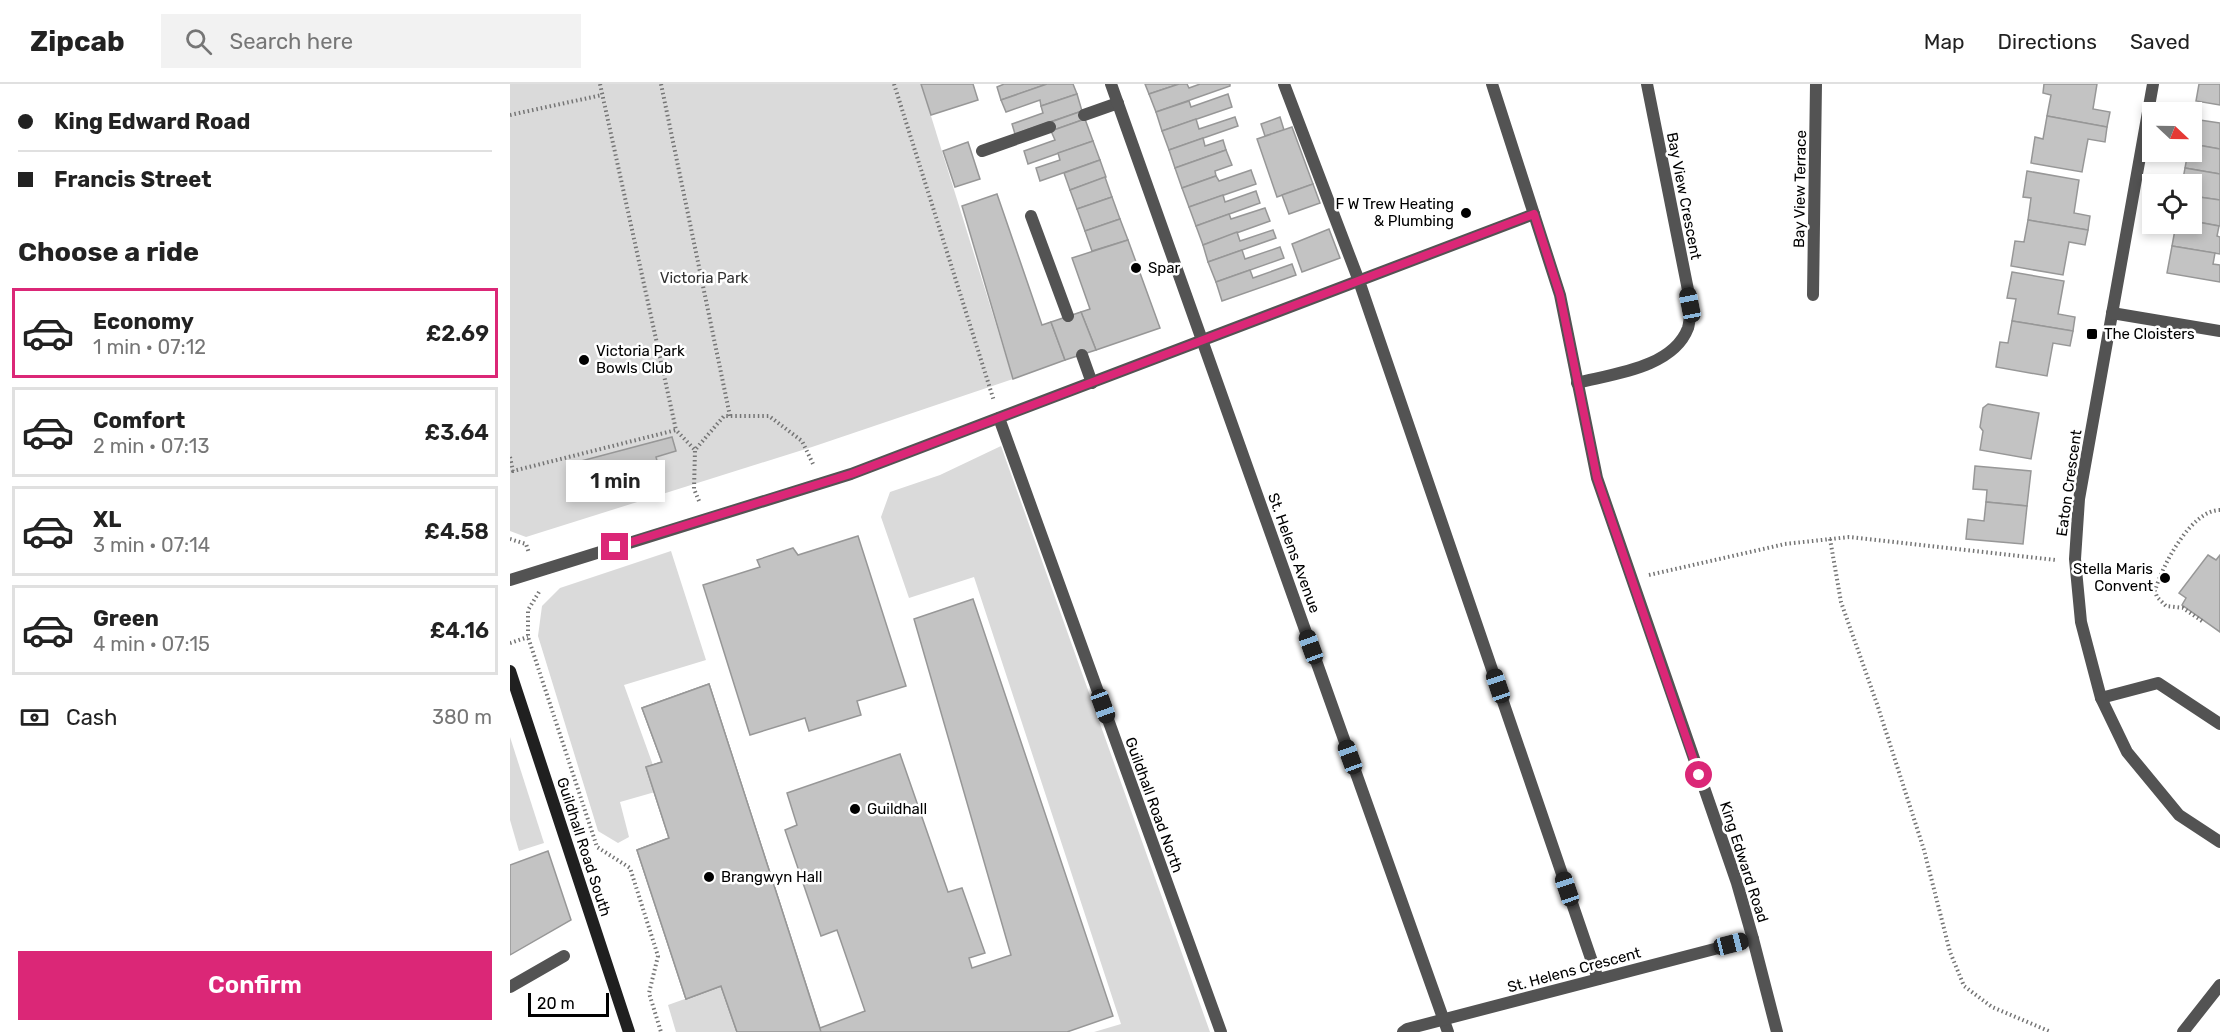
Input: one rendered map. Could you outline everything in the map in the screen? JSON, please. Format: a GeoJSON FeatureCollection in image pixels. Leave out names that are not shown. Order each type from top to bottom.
{"type":"FeatureCollection","features":[{"type":"Feature","properties":{"kind":"main road","name":"Guildhall Road South"},"geometry":{"type":"LineString","coordinates":[[510,671],[629,1032]]}},
{"type":"Feature","properties":{"kind":"street","name":"St. Helens Avenue"},"geometry":{"type":"LineString","coordinates":[[1111,84],[1446,1026]]}},
{"type":"Feature","properties":{"kind":"street"},"geometry":{"type":"LineString","coordinates":[[1284,84],[1359,281],[1598,979]]}},
{"type":"Feature","properties":{"kind":"street","name":"King Edward Road"},"geometry":{"type":"LineString","coordinates":[[1492,84],[1560,295],[1597,478],[1737,884],[1754,939],[1777,1032]]}},
{"type":"Feature","properties":{"kind":"street","name":"Bay View Crescent"},"geometry":{"type":"LineString","coordinates":[[1577,383],[1652,364],[1677,345],[1688,328],[1690,305],[1647,84]]}},
{"type":"Feature","properties":{"kind":"street","name":"Bay View Terrace"},"geometry":{"type":"LineString","coordinates":[[1813,295],[1816,84]]}},
{"type":"Feature","properties":{"kind":"street","name":"Eaton Crescent"},"geometry":{"type":"LineString","coordinates":[[2153,84],[2079,499],[2075,559],[2081,622],[2101,698],[2127,752],[2179,815],[2220,842]]}},
{"type":"Feature","properties":{"kind":"street"},"geometry":{"type":"LineString","coordinates":[[1084,115],[1118,103]]}},
{"type":"Feature","properties":{"kind":"street"},"geometry":{"type":"LineString","coordinates":[[982,151],[1050,127]]}},
{"type":"Feature","properties":{"kind":"street"},"geometry":{"type":"LineString","coordinates":[[510,580],[851,474],[1534,214]]}},
{"type":"Feature","properties":{"kind":"street"},"geometry":{"type":"LineString","coordinates":[[1032,216],[1068,316]]}},
{"type":"Feature","properties":{"kind":"street"},"geometry":{"type":"LineString","coordinates":[[2112,313],[2220,331]]}},
{"type":"Feature","properties":{"kind":"street"},"geometry":{"type":"LineString","coordinates":[[1082,355],[1092,383]]}},
{"type":"Feature","properties":{"kind":"street","name":"Guildhall Road North"},"geometry":{"type":"LineString","coordinates":[[999,418],[1221,1032]]}},
{"type":"Feature","properties":{"kind":"street"},"geometry":{"type":"LineString","coordinates":[[2101,698],[2158,683],[2220,724]]}},
{"type":"Feature","properties":{"kind":"street","name":"St. Helens Crescent"},"geometry":{"type":"LineString","coordinates":[[1403,1032],[1407,1029],[1446,1026],[1598,979],[1754,939]]}},
{"type":"Feature","properties":{"kind":"street"},"geometry":{"type":"LineString","coordinates":[[510,987],[564,956]]}},
{"type":"Feature","properties":{"kind":"street"},"geometry":{"type":"LineString","coordinates":[[2183,1032],[2220,985]]}},
{"type":"Feature","properties":{"kind":"path"},"geometry":{"type":"LineString","coordinates":[[600,84],[676,430],[695,450]]}},
{"type":"Feature","properties":{"kind":"path"},"geometry":{"type":"LineString","coordinates":[[661,84],[730,416]]}},
{"type":"Feature","properties":{"kind":"path"},"geometry":{"type":"LineString","coordinates":[[894,84],[999,418]]}},
{"type":"Feature","properties":{"kind":"path"},"geometry":{"type":"LineString","coordinates":[[510,115],[602,94]]}},
{"type":"Feature","properties":{"kind":"path"},"geometry":{"type":"LineString","coordinates":[[708,519],[694,489],[695,450],[724,416],[769,416],[802,441],[821,484]]}},
{"type":"Feature","properties":{"kind":"path"},"geometry":{"type":"LineString","coordinates":[[510,457],[513,471],[676,430]]}},
{"type":"Feature","properties":{"kind":"path"},"geometry":{"type":"LineString","coordinates":[[2202,621],[2183,608],[2166,606],[2157,597],[2155,591],[2170,555],[2183,537],[2206,513],[2220,510]]}},
{"type":"Feature","properties":{"kind":"path"},"geometry":{"type":"LineString","coordinates":[[1631,579],[1785,544],[1849,537],[2050,560],[2075,559]]}},
{"type":"Feature","properties":{"kind":"path"},"geometry":{"type":"LineString","coordinates":[[510,539],[526,544]]}},
{"type":"Feature","properties":{"kind":"path"},"geometry":{"type":"LineString","coordinates":[[1830,539],[1841,602],[1896,762],[1924,850],[1950,952],[1964,986],[1992,1007],[2051,1032]]}},
{"type":"Feature","properties":{"kind":"path"},"geometry":{"type":"LineString","coordinates":[[541,588],[528,610],[528,637],[597,847],[630,868],[658,956],[649,993],[661,1032]]}},
{"type":"Feature","properties":{"kind":"path"},"geometry":{"type":"LineString","coordinates":[[510,643],[528,637]]}},
{"type":"Feature","properties":{"kind":"green space","name":"Victoria Park"},"geometry":{"type":"Polygon","coordinates":[[[510,84],[921,84],[1013,379],[812,447],[526,537],[510,531],[510,84]]]}},
{"type":"Feature","properties":{"kind":"green space"},"geometry":{"type":"Polygon","coordinates":[[[1001,446],[1210,1032],[1094,1032],[1121,1024],[974,577],[909,598],[881,517],[890,492],[940,475],[1001,446]]]}},
{"type":"Feature","properties":{"kind":"green space"},"geometry":{"type":"Polygon","coordinates":[[[671,551],[706,660],[624,685],[662,790],[620,802],[629,837],[618,843],[598,831],[538,636],[542,606],[560,588],[671,551]]]}},
{"type":"Feature","properties":{"kind":"green space"},"geometry":{"type":"Polygon","coordinates":[[[510,737],[544,843],[519,851],[510,820],[510,737]]]}},
{"type":"Feature","properties":{"kind":"green space"},"geometry":{"type":"Polygon","coordinates":[[[721,986],[737,1032],[676,1032],[668,1005],[721,986]]]}},
{"type":"Feature","properties":{"kind":"building"},"geometry":{"type":"Polygon","coordinates":[[[921,84],[973,84],[978,100],[931,115],[921,84]]]}},
{"type":"Feature","properties":{"kind":"building"},"geometry":{"type":"Polygon","coordinates":[[[1004,84],[1047,84],[1001,100],[997,87],[1004,84]]]}},
{"type":"Feature","properties":{"kind":"building"},"geometry":{"type":"Polygon","coordinates":[[[1047,84],[1073,84],[1077,94],[1041,106],[1040,100],[1006,112],[1001,100],[1047,84]]]}},
{"type":"Feature","properties":{"kind":"building"},"geometry":{"type":"Polygon","coordinates":[[[1145,84],[1179,84],[1149,94],[1145,84]]]}},
{"type":"Feature","properties":{"kind":"building"},"geometry":{"type":"Polygon","coordinates":[[[1179,84],[1187,84],[1189,88],[1200,84],[1230,84],[1230,86],[1156,112],[1149,94],[1179,84]]]}},
{"type":"Feature","properties":{"kind":"building"},"geometry":{"type":"Polygon","coordinates":[[[2044,84],[2097,84],[2093,109],[2110,112],[2107,127],[2047,116],[2051,95],[2043,93],[2044,84]]]}},
{"type":"Feature","properties":{"kind":"building"},"geometry":{"type":"Polygon","coordinates":[[[2199,84],[2220,84],[2220,105],[2196,101],[2199,84]]]}},
{"type":"Feature","properties":{"kind":"building"},"geometry":{"type":"Polygon","coordinates":[[[1077,94],[1082,111],[1015,134],[1012,124],[1043,113],[1041,106],[1077,94]]]}},
{"type":"Feature","properties":{"kind":"building"},"geometry":{"type":"Polygon","coordinates":[[[1228,94],[1232,107],[1162,131],[1156,112],[1189,101],[1191,107],[1228,94]]]}},
{"type":"Feature","properties":{"kind":"building"},"geometry":{"type":"Polygon","coordinates":[[[1082,111],[1085,119],[1051,131],[1048,123],[1082,111]]]}},
{"type":"Feature","properties":{"kind":"building"},"geometry":{"type":"Polygon","coordinates":[[[2047,116],[2107,127],[2105,142],[2088,139],[2082,172],[2031,163],[2035,137],[2043,139],[2047,116]]]}},
{"type":"Feature","properties":{"kind":"building"},"geometry":{"type":"Polygon","coordinates":[[[1235,117],[1238,126],[1169,150],[1162,131],[1196,119],[1199,129],[1235,117]]]}},
{"type":"Feature","properties":{"kind":"building"},"geometry":{"type":"Polygon","coordinates":[[[1280,117],[1284,130],[1265,136],[1261,124],[1280,117]]]}},
{"type":"Feature","properties":{"kind":"building"},"geometry":{"type":"Polygon","coordinates":[[[1085,119],[1093,141],[1028,164],[1024,151],[1055,140],[1051,131],[1085,119]]]}},
{"type":"Feature","properties":{"kind":"building"},"geometry":{"type":"Polygon","coordinates":[[[2202,120],[2220,123],[2220,149],[2202,146],[2202,120]]]}},
{"type":"Feature","properties":{"kind":"building"},"geometry":{"type":"Polygon","coordinates":[[[1292,127],[1313,184],[1277,197],[1257,139],[1292,127]]]}},
{"type":"Feature","properties":{"kind":"building"},"geometry":{"type":"Polygon","coordinates":[[[1203,138],[1205,146],[1223,140],[1226,150],[1175,168],[1169,150],[1203,138]]]}},
{"type":"Feature","properties":{"kind":"building"},"geometry":{"type":"Polygon","coordinates":[[[1093,141],[1100,160],[1040,181],[1036,168],[1060,160],[1058,153],[1093,141]]]}},
{"type":"Feature","properties":{"kind":"building"},"geometry":{"type":"Polygon","coordinates":[[[968,142],[980,179],[955,187],[943,151],[968,142]]]}},
{"type":"Feature","properties":{"kind":"building"},"geometry":{"type":"Polygon","coordinates":[[[2202,146],[2220,149],[2220,174],[2185,168],[2186,162],[2202,162],[2202,146]]]}},
{"type":"Feature","properties":{"kind":"building"},"geometry":{"type":"Polygon","coordinates":[[[1226,150],[1232,165],[1215,171],[1216,176],[1182,188],[1175,168],[1226,150]]]}},
{"type":"Feature","properties":{"kind":"building"},"geometry":{"type":"Polygon","coordinates":[[[1100,160],[1106,177],[1070,190],[1064,173],[1100,160]]]}},
{"type":"Feature","properties":{"kind":"building"},"geometry":{"type":"Polygon","coordinates":[[[2185,168],[2220,174],[2220,200],[2202,197],[2202,174],[2184,174],[2185,168]]]}},
{"type":"Feature","properties":{"kind":"building"},"geometry":{"type":"Polygon","coordinates":[[[1251,170],[1256,184],[1189,207],[1182,188],[1216,176],[1219,181],[1251,170]]]}},
{"type":"Feature","properties":{"kind":"building"},"geometry":{"type":"Polygon","coordinates":[[[2027,171],[2079,180],[2074,213],[2090,216],[2088,230],[2028,220],[2031,198],[2023,197],[2027,171]]]}},
{"type":"Feature","properties":{"kind":"building"},"geometry":{"type":"Polygon","coordinates":[[[1105,177],[1112,197],[1077,209],[1070,190],[1105,177]]]}},
{"type":"Feature","properties":{"kind":"building"},"geometry":{"type":"Polygon","coordinates":[[[1313,184],[1320,203],[1289,214],[1282,195],[1313,184]]]}},
{"type":"Feature","properties":{"kind":"building"},"geometry":{"type":"Polygon","coordinates":[[[1256,191],[1260,203],[1196,226],[1189,207],[1223,195],[1225,202],[1256,191]]]}},
{"type":"Feature","properties":{"kind":"building"},"geometry":{"type":"Polygon","coordinates":[[[997,194],[1042,325],[1051,322],[1065,360],[1013,379],[962,206],[997,194]]]}},
{"type":"Feature","properties":{"kind":"building"},"geometry":{"type":"Polygon","coordinates":[[[1112,197],[1120,219],[1085,231],[1077,209],[1112,197]]]}},
{"type":"Feature","properties":{"kind":"building"},"geometry":{"type":"Polygon","coordinates":[[[2202,197],[2220,200],[2220,226],[2202,223],[2202,197]]]}},
{"type":"Feature","properties":{"kind":"building"},"geometry":{"type":"Polygon","coordinates":[[[1265,208],[1270,221],[1203,245],[1196,226],[1229,214],[1231,219],[1265,208]]]}},
{"type":"Feature","properties":{"kind":"building"},"geometry":{"type":"Polygon","coordinates":[[[1120,219],[1128,240],[1092,251],[1085,231],[1120,219]]]}},
{"type":"Feature","properties":{"kind":"building"},"geometry":{"type":"Polygon","coordinates":[[[2028,220],[2088,230],[2085,245],[2069,242],[2063,275],[2011,266],[2015,241],[2024,242],[2028,220]]]}},
{"type":"Feature","properties":{"kind":"building"},"geometry":{"type":"Polygon","coordinates":[[[2202,223],[2219,226],[2217,236],[2220,237],[2220,254],[2172,246],[2174,234],[2202,234],[2202,223]]]}},
{"type":"Feature","properties":{"kind":"building"},"geometry":{"type":"Polygon","coordinates":[[[1329,229],[1340,258],[1302,272],[1292,244],[1329,229]]]}},
{"type":"Feature","properties":{"kind":"building"},"geometry":{"type":"Polygon","coordinates":[[[1273,230],[1276,238],[1208,262],[1203,245],[1237,232],[1240,241],[1273,230]]]}},
{"type":"Feature","properties":{"kind":"building"},"geometry":{"type":"Polygon","coordinates":[[[1128,240],[1160,328],[1096,350],[1081,312],[1090,309],[1072,258],[1128,240]]]}},
{"type":"Feature","properties":{"kind":"building"},"geometry":{"type":"Polygon","coordinates":[[[2172,246],[2215,253],[2213,264],[2220,265],[2220,282],[2167,273],[2172,246]]]}},
{"type":"Feature","properties":{"kind":"building"},"geometry":{"type":"Polygon","coordinates":[[[1280,247],[1284,258],[1216,282],[1208,262],[1242,250],[1245,259],[1280,247]]]}},
{"type":"Feature","properties":{"kind":"building"},"geometry":{"type":"Polygon","coordinates":[[[1292,264],[1296,275],[1222,301],[1216,282],[1250,270],[1253,278],[1292,264]]]}},
{"type":"Feature","properties":{"kind":"building"},"geometry":{"type":"Polygon","coordinates":[[[2012,272],[2064,281],[2058,314],[2075,317],[2073,331],[2012,321],[2016,299],[2007,298],[2012,272]]]}},
{"type":"Feature","properties":{"kind":"building"},"geometry":{"type":"Polygon","coordinates":[[[1081,312],[1096,350],[1065,360],[1051,322],[1081,312]]]}},
{"type":"Feature","properties":{"kind":"building"},"geometry":{"type":"Polygon","coordinates":[[[2012,321],[2073,331],[2070,346],[2053,343],[2047,376],[1996,367],[2000,342],[2008,343],[2012,321]]]}},
{"type":"Feature","properties":{"kind":"building"},"geometry":{"type":"Polygon","coordinates":[[[1988,404],[2039,413],[2031,459],[1980,450],[1983,408],[1988,404]]]}},
{"type":"Feature","properties":{"kind":"building"},"geometry":{"type":"Polygon","coordinates":[[[672,437],[676,451],[656,457],[659,468],[588,487],[581,461],[672,437]]]}},
{"type":"Feature","properties":{"kind":"building"},"geometry":{"type":"Polygon","coordinates":[[[1975,466],[2031,471],[2027,506],[1986,502],[1987,490],[1973,489],[1975,466]]]}},
{"type":"Feature","properties":{"kind":"building"},"geometry":{"type":"Polygon","coordinates":[[[1986,502],[2027,506],[2023,544],[1966,539],[1968,519],[1984,521],[1986,502]]]}},
{"type":"Feature","properties":{"kind":"building"},"geometry":{"type":"Polygon","coordinates":[[[858,536],[906,686],[857,701],[861,715],[809,731],[805,718],[750,735],[703,585],[760,567],[757,560],[793,548],[798,555],[858,536]]]}},
{"type":"Feature","properties":{"kind":"building"},"geometry":{"type":"Polygon","coordinates":[[[2208,555],[2216,560],[2220,555],[2220,632],[2182,605],[2186,598],[2179,593],[2208,555]]]}},
{"type":"Feature","properties":{"kind":"building","name":"Guildhall"},"geometry":{"type":"Polygon","coordinates":[[[973,599],[1113,1016],[1067,1032],[737,1032],[721,986],[686,999],[637,850],[669,838],[646,767],[662,762],[642,708],[709,684],[820,1028],[865,1011],[837,930],[821,936],[785,830],[797,825],[787,793],[900,754],[948,892],[962,888],[985,953],[969,958],[972,968],[1011,955],[914,619],[973,599]]]}},
{"type":"Feature","properties":{"kind":"building","name":"Brangwyn Hall"},"geometry":{"type":"Polygon","coordinates":[[[709,684],[821,1032],[737,1032],[721,986],[686,999],[637,850],[669,838],[646,767],[662,762],[642,708],[709,684]]]}},
{"type":"Feature","properties":{"kind":"building"},"geometry":{"type":"Polygon","coordinates":[[[548,851],[571,920],[510,955],[510,865],[548,851]]]}},
{"type":"Feature","properties":{"kind":"place","name":"F W Trew Heating & Plumbing"},"geometry":{"type":"Point","coordinates":[1466,213]}},
{"type":"Feature","properties":{"kind":"place","name":"Spar"},"geometry":{"type":"Point","coordinates":[1136,268]}},
{"type":"Feature","properties":{"kind":"place","name":"The Cloisters"},"geometry":{"type":"Point","coordinates":[2092,334]}},
{"type":"Feature","properties":{"kind":"place","name":"Victoria Park Bowls Club"},"geometry":{"type":"Point","coordinates":[584,360]}},
{"type":"Feature","properties":{"kind":"place","name":"Stella Maris Convent"},"geometry":{"type":"Point","coordinates":[2165,578]}},
{"type":"Feature","properties":{"kind":"place","name":"Guildhall"},"geometry":{"type":"Point","coordinates":[855,809]}},
{"type":"Feature","properties":{"kind":"place","name":"Brangwyn Hall"},"geometry":{"type":"Point","coordinates":[709,877]}},
{"type":"Feature","properties":{"kind":"route"},"geometry":{"type":"LineString","coordinates":[[615,547],[851,474],[1534,214],[1560,295],[1597,478],[1699,775]]}}]}
